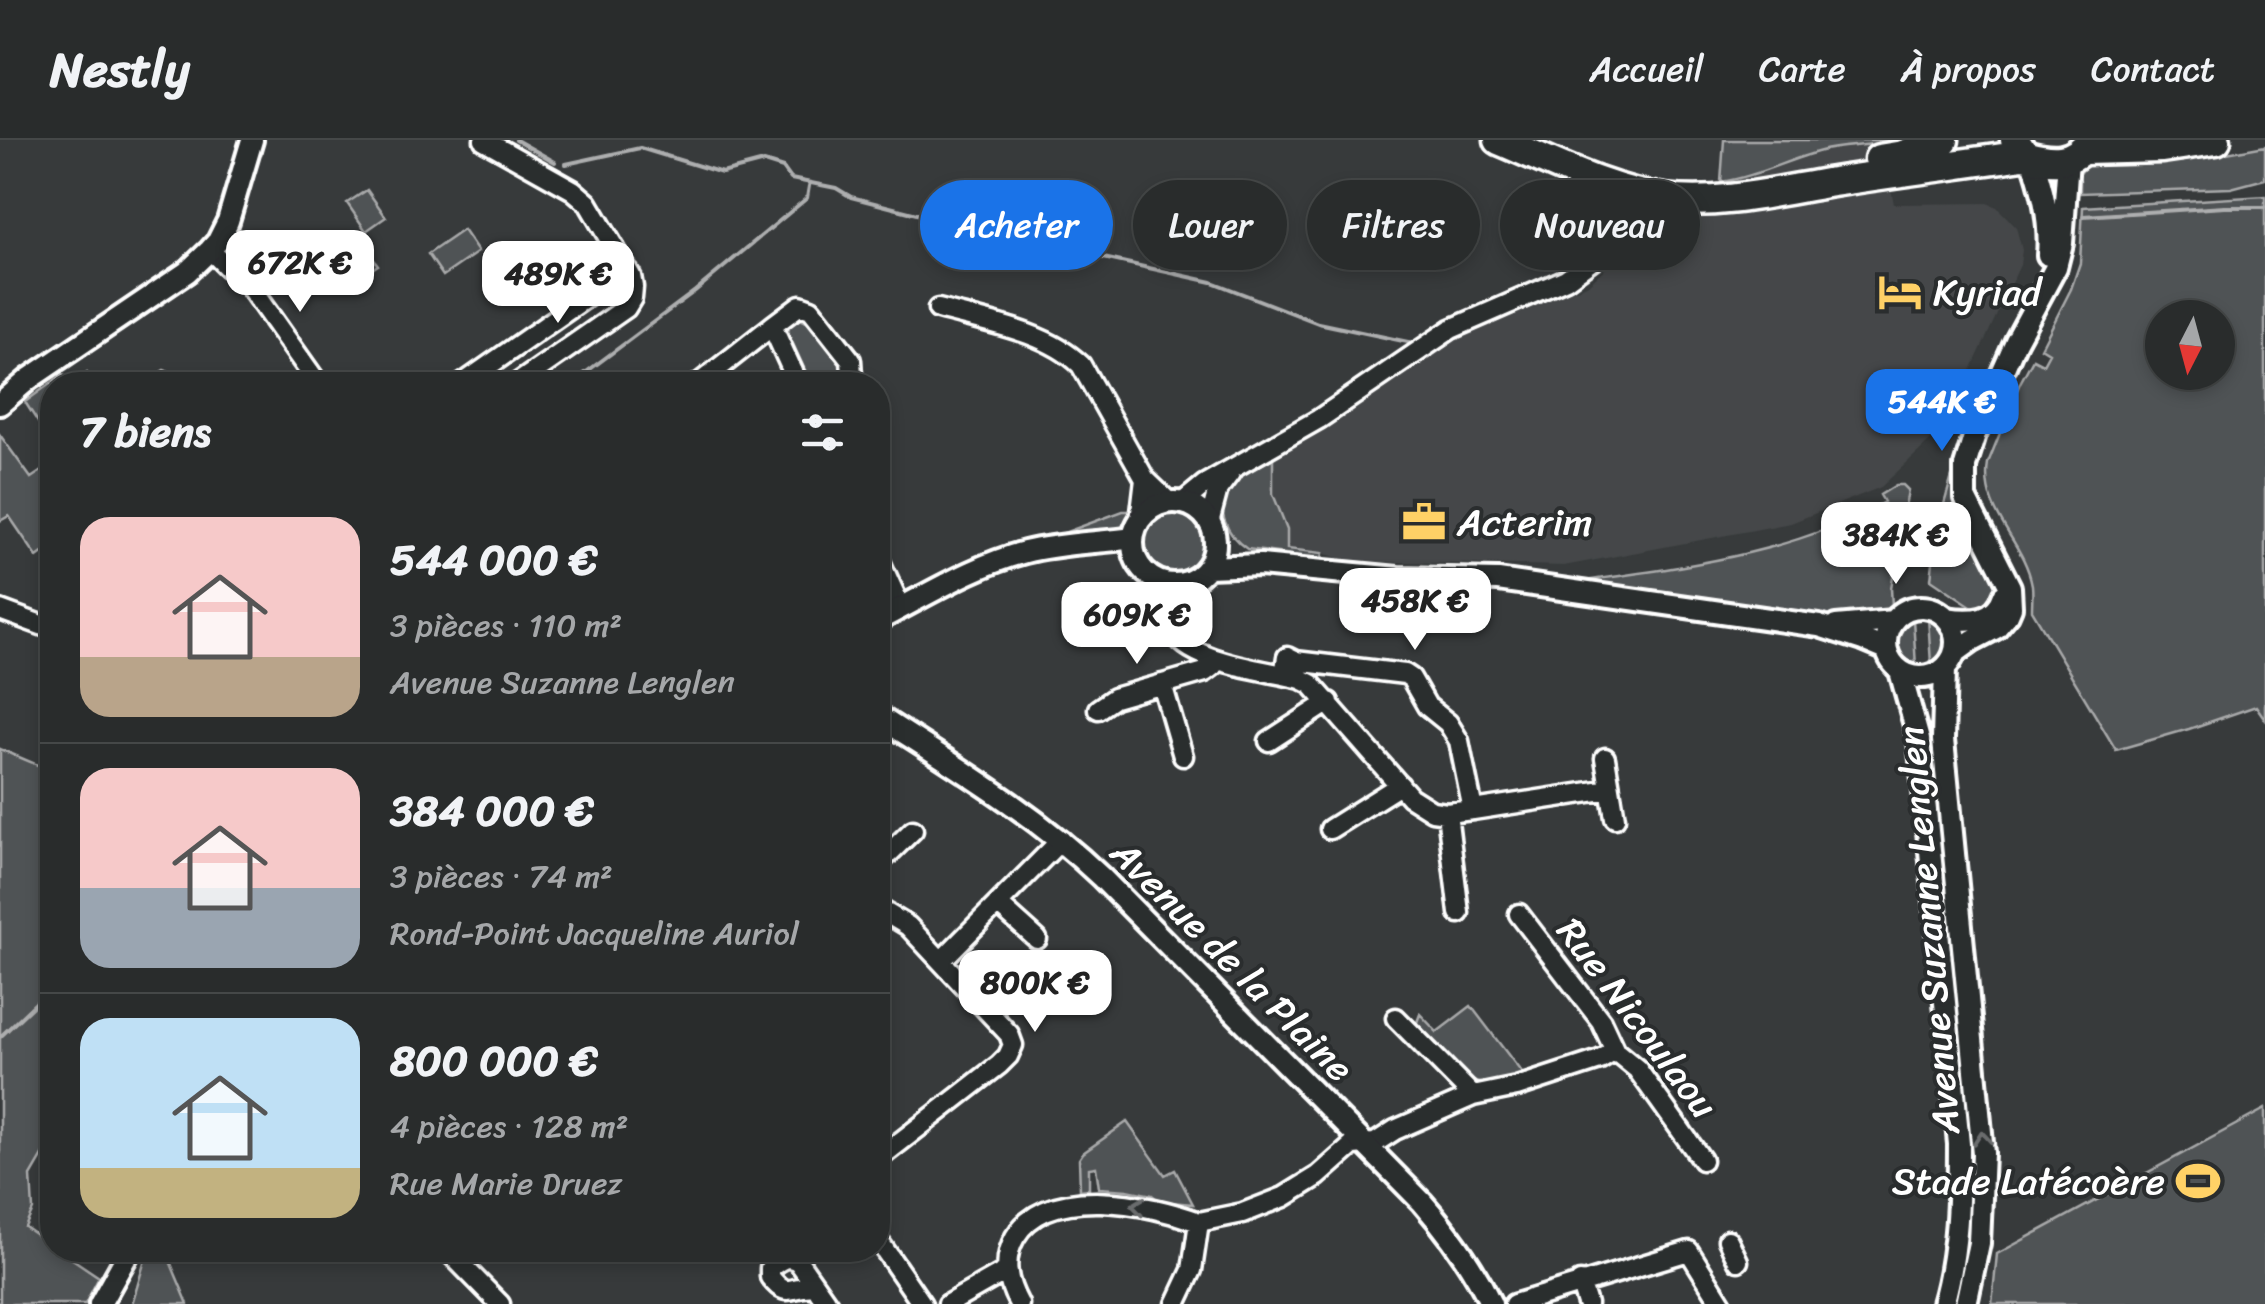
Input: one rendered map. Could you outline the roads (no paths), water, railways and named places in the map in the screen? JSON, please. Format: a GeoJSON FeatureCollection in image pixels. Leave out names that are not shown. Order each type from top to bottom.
{"type":"FeatureCollection","features":[{"type":"Feature","properties":{"kind":"main road"},"geometry":{"type":"LineString","coordinates":[[1498,140],[1598,180]]}},
{"type":"Feature","properties":{"kind":"main road"},"geometry":{"type":"LineString","coordinates":[[1728,199],[1798,174],[1893,157],[1944,140]]}},
{"type":"Feature","properties":{"kind":"main road"},"geometry":{"type":"LineString","coordinates":[[1700,200],[2024,151],[2054,161],[2081,150],[2162,148],[2216,140]]}},
{"type":"Feature","properties":{"kind":"street"},"geometry":{"type":"LineString","coordinates":[[0,404],[37,373],[187,272],[210,250],[224,231],[252,140]]}},
{"type":"Feature","properties":{"kind":"street"},"geometry":{"type":"LineString","coordinates":[[484,140],[580,195],[628,269],[633,287],[626,308],[534,372]]}},
{"type":"Feature","properties":{"kind":"street"},"geometry":{"type":"LineString","coordinates":[[2018,337],[2047,287],[2060,255],[2081,150]]}},
{"type":"Feature","properties":{"kind":"street"},"geometry":{"type":"LineString","coordinates":[[2004,573],[2004,596],[1995,612],[1986,618],[1947,618],[1921,607],[1906,610],[1893,621],[1888,630],[1887,650],[1900,671],[1916,677],[1936,674],[1973,640],[1996,628],[2008,614],[2012,599],[2004,573],[1964,498],[1963,482],[1969,450],[2047,260],[2047,216],[2040,179],[2024,151]]}},
{"type":"Feature","properties":{"kind":"street"},"geometry":{"type":"LineString","coordinates":[[224,231],[234,240],[242,276]]}},
{"type":"Feature","properties":{"kind":"street"},"geometry":{"type":"LineString","coordinates":[[210,250],[242,276],[310,372]]}},
{"type":"Feature","properties":{"kind":"street"},"geometry":{"type":"LineString","coordinates":[[480,372],[628,269]]}},
{"type":"Feature","properties":{"kind":"street"},"geometry":{"type":"LineString","coordinates":[[1137,539],[1156,506],[1176,503],[1234,469],[1451,329],[1581,270]]}},
{"type":"Feature","properties":{"kind":"street"},"geometry":{"type":"LineString","coordinates":[[713,372],[797,305],[807,306],[850,360],[852,372]]}},
{"type":"Feature","properties":{"kind":"street"},"geometry":{"type":"LineString","coordinates":[[938,310],[1044,339],[1072,356],[1082,366],[1145,479],[1176,503],[1200,512],[1212,531],[1260,565]]}},
{"type":"Feature","properties":{"kind":"street"},"geometry":{"type":"LineString","coordinates":[[772,326],[793,372]]}},
{"type":"Feature","properties":{"kind":"street"},"geometry":{"type":"LineString","coordinates":[[1145,479],[1137,539],[1150,576],[1170,584],[1189,581],[1207,567],[1213,555],[1218,489],[1234,469]]}},
{"type":"Feature","properties":{"kind":"street"},"geometry":{"type":"LineString","coordinates":[[890,614],[965,573],[1029,551],[1137,539]]}},
{"type":"Feature","properties":{"kind":"street"},"geometry":{"type":"LineString","coordinates":[[1207,567],[1260,565],[1398,578],[1498,580],[1853,631],[1887,650]]}},
{"type":"Feature","properties":{"kind":"street"},"geometry":{"type":"LineString","coordinates":[[890,582],[902,608]]}},
{"type":"Feature","properties":{"kind":"street"},"geometry":{"type":"LineString","coordinates":[[1170,584],[1174,633],[1190,650],[1312,684],[1400,785],[1432,811],[1447,814],[1610,789]]}},
{"type":"Feature","properties":{"kind":"street"},"geometry":{"type":"LineString","coordinates":[[0,610],[40,625]]}},
{"type":"Feature","properties":{"kind":"street"},"geometry":{"type":"LineString","coordinates":[[1947,618],[1956,635],[1950,661]]}},
{"type":"Feature","properties":{"kind":"street"},"geometry":{"type":"LineString","coordinates":[[1853,631],[1893,621]]}},
{"type":"Feature","properties":{"kind":"street"},"geometry":{"type":"LineString","coordinates":[[1284,674],[1287,656],[1295,661],[1405,674],[1411,678],[1427,706],[1448,723],[1460,741],[1473,810]]}},
{"type":"Feature","properties":{"kind":"street"},"geometry":{"type":"LineString","coordinates":[[1098,709],[1114,698],[1205,672],[1216,659]]}},
{"type":"Feature","properties":{"kind":"street","name":"Avenue Suzanne Lenglen"},"geometry":{"type":"LineString","coordinates":[[1950,661],[1943,740],[1984,1153],[1978,1244],[1966,1304]]}},
{"type":"Feature","properties":{"kind":"street","name":"Avenue Suzanne Lenglen"},"geometry":{"type":"LineString","coordinates":[[1900,671],[1919,740],[1959,1144],[1959,1204],[1943,1304]]}},
{"type":"Feature","properties":{"kind":"street"},"geometry":{"type":"LineString","coordinates":[[1162,684],[1183,756]]}},
{"type":"Feature","properties":{"kind":"street"},"geometry":{"type":"LineString","coordinates":[[1270,740],[1329,702]]}},
{"type":"Feature","properties":{"kind":"street","name":"Avenue de la Plaine"},"geometry":{"type":"LineString","coordinates":[[890,724],[1019,808],[1061,840],[1114,890],[1422,1202],[1449,1233],[1491,1304]]}},
{"type":"Feature","properties":{"kind":"street"},"geometry":{"type":"LineString","coordinates":[[1605,758],[1615,818]]}},
{"type":"Feature","properties":{"kind":"street"},"geometry":{"type":"LineString","coordinates":[[1330,829],[1400,785]]}},
{"type":"Feature","properties":{"kind":"street"},"geometry":{"type":"LineString","coordinates":[[1447,814],[1459,913]]}},
{"type":"Feature","properties":{"kind":"street"},"geometry":{"type":"LineString","coordinates":[[890,852],[913,830]]}},
{"type":"Feature","properties":{"kind":"street"},"geometry":{"type":"LineString","coordinates":[[941,961],[1061,840]]}},
{"type":"Feature","properties":{"kind":"street"},"geometry":{"type":"LineString","coordinates":[[998,904],[1037,939]]}},
{"type":"Feature","properties":{"kind":"street","name":"Rue Nicoulaou"},"geometry":{"type":"LineString","coordinates":[[1519,914],[1601,1021],[1615,1050],[1636,1069],[1702,1160]]}},
{"type":"Feature","properties":{"kind":"street"},"geometry":{"type":"LineString","coordinates":[[890,915],[908,926],[1009,1034],[1013,1045],[999,1065],[890,1150]]}},
{"type":"Feature","properties":{"kind":"street"},"geometry":{"type":"LineString","coordinates":[[1396,1018],[1473,1096]]}},
{"type":"Feature","properties":{"kind":"street"},"geometry":{"type":"LineString","coordinates":[[1019,1304],[1006,1271],[1010,1248],[1022,1228],[1037,1215],[1056,1207],[1088,1204],[1132,1205],[1200,1222],[1243,1214],[1284,1197],[1318,1176],[1354,1145],[1375,1143],[1394,1130],[1473,1096],[1517,1087],[1600,1060],[1615,1050]]}},
{"type":"Feature","properties":{"kind":"street"},"geometry":{"type":"LineString","coordinates":[[1176,1304],[1192,1270],[1200,1222]]}},
{"type":"Feature","properties":{"kind":"street"},"geometry":{"type":"LineString","coordinates":[[1728,1240],[1738,1261]]}},
{"type":"Feature","properties":{"kind":"street"},"geometry":{"type":"LineString","coordinates":[[1514,1304],[1689,1251],[1722,1304]]}},
{"type":"Feature","properties":{"kind":"street"},"geometry":{"type":"LineString","coordinates":[[890,1257],[922,1304]]}},
{"type":"Feature","properties":{"kind":"street"},"geometry":{"type":"LineString","coordinates":[[100,1304],[123,1262]]}},
{"type":"Feature","properties":{"kind":"street"},"geometry":{"type":"LineString","coordinates":[[459,1262],[500,1304]]}},
{"type":"Feature","properties":{"kind":"street"},"geometry":{"type":"LineString","coordinates":[[948,1304],[1006,1271]]}},
{"type":"Feature","properties":{"kind":"street"},"geometry":{"type":"LineString","coordinates":[[1580,1282],[1587,1304]]}},
{"type":"Feature","properties":{"kind":"street"},"geometry":{"type":"LineString","coordinates":[[816,1287],[828,1304]]}},
{"type":"Feature","properties":{"kind":"waterway"},"geometry":{"type":"LineString","coordinates":[[516,140],[555,162]]}},
{"type":"Feature","properties":{"kind":"waterway"},"geometry":{"type":"LineString","coordinates":[[566,164],[640,148],[722,173],[764,162],[783,168],[791,179],[836,188],[851,197],[1012,244],[1099,257],[1212,282],[1318,323],[1408,342]]}},
{"type":"Feature","properties":{"kind":"waterway"},"geometry":{"type":"LineString","coordinates":[[586,372],[695,291],[807,198],[809,186]]}},
{"type":"Feature","properties":{"kind":"waterway"},"geometry":{"type":"LineString","coordinates":[[2083,216],[2265,207]]}},
{"type":"Feature","properties":{"kind":"waterway"},"geometry":{"type":"LineString","coordinates":[[0,1037],[40,999]]}},
{"type":"Feature","properties":{"kind":"place","name":"Kyriad"},"geometry":{"type":"Point","coordinates":[1900,292]}},
{"type":"Feature","properties":{"kind":"place","name":"Acterim"},"geometry":{"type":"Point","coordinates":[1424,522]}},
{"type":"Feature","properties":{"kind":"place","name":"Stade Latécoère"},"geometry":{"type":"Point","coordinates":[2198,1181]}}]}
